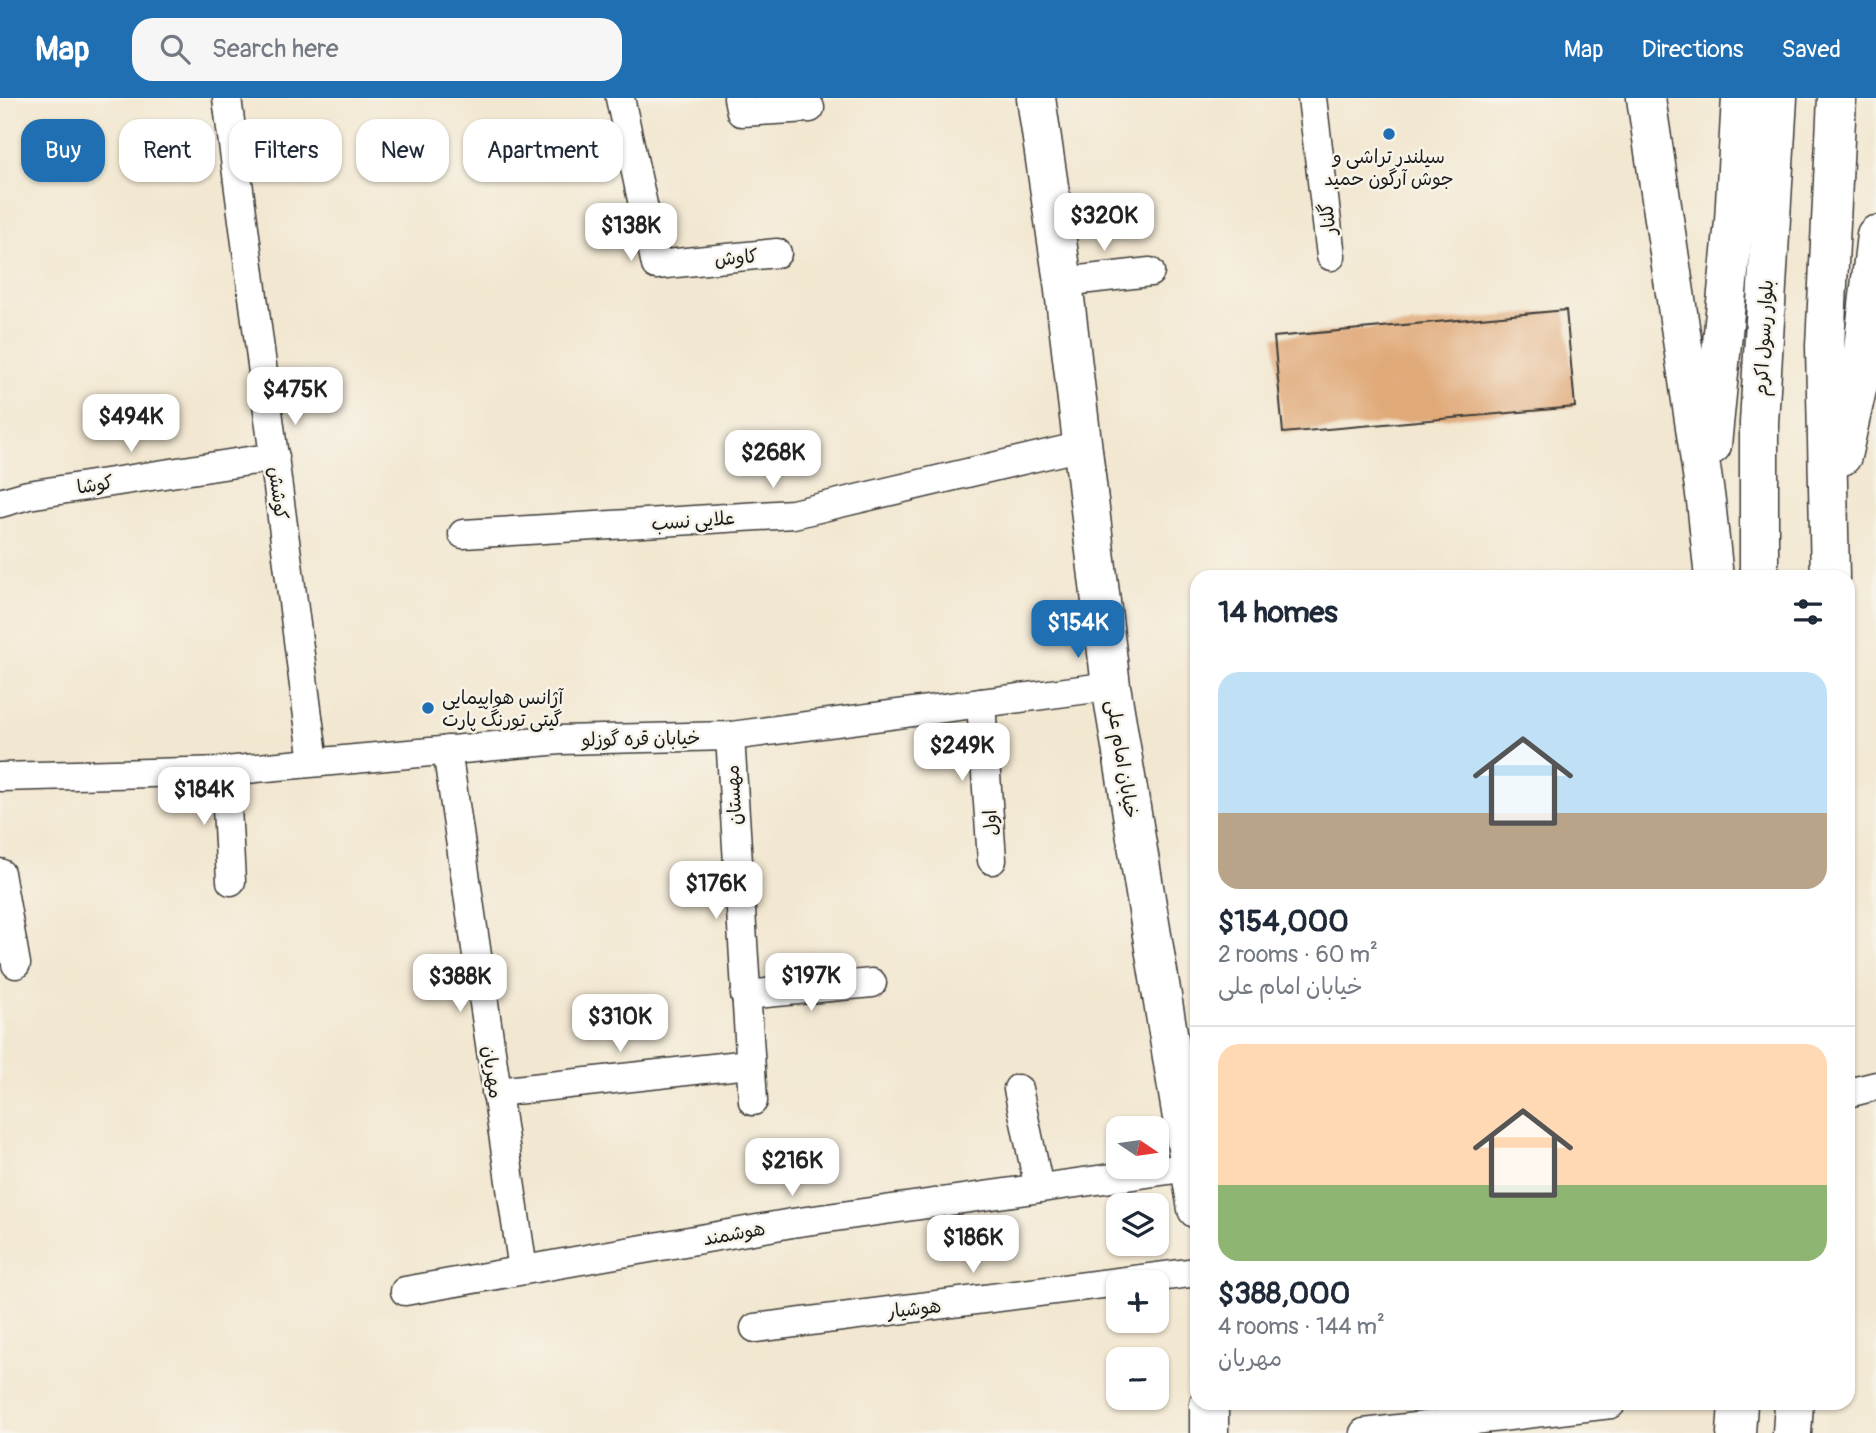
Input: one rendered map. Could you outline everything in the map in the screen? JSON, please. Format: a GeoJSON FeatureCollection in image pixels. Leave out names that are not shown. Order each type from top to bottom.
{"type":"FeatureCollection","features":[{"type":"Feature","properties":{"kind":"main road","name":"خیابان امام علی"},"geometry":{"type":"LineString","coordinates":[[1036,98],[1063,282],[1111,686],[1190,1143]]}},
{"type":"Feature","properties":{"kind":"main road"},"geometry":{"type":"LineString","coordinates":[[1646,98],[1706,501],[1713,570]]}},
{"type":"Feature","properties":{"kind":"main road"},"geometry":{"type":"LineString","coordinates":[[1706,501],[1734,221],[1741,98]]}},
{"type":"Feature","properties":{"kind":"main road","name":"بلوار رسول اکرم"},"geometry":{"type":"LineString","coordinates":[[1759,570],[1759,423],[1777,98]]}},
{"type":"Feature","properties":{"kind":"main road"},"geometry":{"type":"LineString","coordinates":[[1830,570],[1825,346],[1837,98]]}},
{"type":"Feature","properties":{"kind":"main road"},"geometry":{"type":"LineString","coordinates":[[1830,509],[1860,376],[1876,235]]}},
{"type":"Feature","properties":{"kind":"main road"},"geometry":{"type":"LineString","coordinates":[[1209,1410],[1209,1433]]}},
{"type":"Feature","properties":{"kind":"main road"},"geometry":{"type":"LineString","coordinates":[[1736,1433],[1738,1410]]}},
{"type":"Feature","properties":{"kind":"main road"},"geometry":{"type":"LineString","coordinates":[[1792,1433],[1794,1410]]}},
{"type":"Feature","properties":{"kind":"street","name":"کوشش"},"geometry":{"type":"LineString","coordinates":[[227,98],[314,762]]}},
{"type":"Feature","properties":{"kind":"street","name":"کاوش"},"geometry":{"type":"LineString","coordinates":[[620,98],[656,265],[777,253]]}},
{"type":"Feature","properties":{"kind":"street"},"geometry":{"type":"LineString","coordinates":[[738,98],[741,112],[810,108]]}},
{"type":"Feature","properties":{"kind":"street","name":"گلنار"},"geometry":{"type":"LineString","coordinates":[[1312,98],[1331,256]]}},
{"type":"Feature","properties":{"kind":"street"},"geometry":{"type":"LineString","coordinates":[[1063,282],[1150,272]]}},
{"type":"Feature","properties":{"kind":"street","name":"علایی نسب"},"geometry":{"type":"LineString","coordinates":[[463,534],[793,513],[1082,446]]}},
{"type":"Feature","properties":{"kind":"street","name":"کوشا"},"geometry":{"type":"LineString","coordinates":[[0,503],[28,495],[275,457]]}},
{"type":"Feature","properties":{"kind":"street","name":"خیابان قره گوزلو"},"geometry":{"type":"LineString","coordinates":[[0,777],[225,771],[560,740],[730,736],[1111,686]]}},
{"type":"Feature","properties":{"kind":"street","name":"اول"},"geometry":{"type":"LineString","coordinates":[[981,703],[992,860]]}},
{"type":"Feature","properties":{"kind":"street","name":"مهستان"},"geometry":{"type":"LineString","coordinates":[[730,736],[753,1101]]}},
{"type":"Feature","properties":{"kind":"street","name":"مهریان"},"geometry":{"type":"LineString","coordinates":[[447,750],[523,1270]]}},
{"type":"Feature","properties":{"kind":"street"},"geometry":{"type":"LineString","coordinates":[[225,771],[231,881]]}},
{"type":"Feature","properties":{"kind":"street"},"geometry":{"type":"LineString","coordinates":[[0,873],[16,964]]}},
{"type":"Feature","properties":{"kind":"street"},"geometry":{"type":"LineString","coordinates":[[745,995],[872,982]]}},
{"type":"Feature","properties":{"kind":"street"},"geometry":{"type":"LineString","coordinates":[[496,1093],[749,1064]]}},
{"type":"Feature","properties":{"kind":"street"},"geometry":{"type":"LineString","coordinates":[[1855,1091],[1876,1086]]}},
{"type":"Feature","properties":{"kind":"street"},"geometry":{"type":"LineString","coordinates":[[1018,1089],[1039,1188]]}},
{"type":"Feature","properties":{"kind":"street","name":"هوشمند"},"geometry":{"type":"LineString","coordinates":[[405,1291],[792,1223],[1190,1167]]}},
{"type":"Feature","properties":{"kind":"street","name":"هوشیار"},"geometry":{"type":"LineString","coordinates":[[755,1328],[1190,1273]]}},
{"type":"Feature","properties":{"kind":"street"},"geometry":{"type":"LineString","coordinates":[[1364,1433],[1533,1410]]}},
{"type":"Feature","properties":{"kind":"building"},"geometry":{"type":"Polygon","coordinates":[[[1566,310],[1575,407],[1283,433],[1274,337],[1566,310]]]}},
{"type":"Feature","properties":{"kind":"place","name":"سیلندر تراشی و جوش آرگون حمید"},"geometry":{"type":"Point","coordinates":[1389,134]}},
{"type":"Feature","properties":{"kind":"place","name":"آژانس هواپیمایی گیتی تورنگ پارت"},"geometry":{"type":"Point","coordinates":[428,708]}}]}
